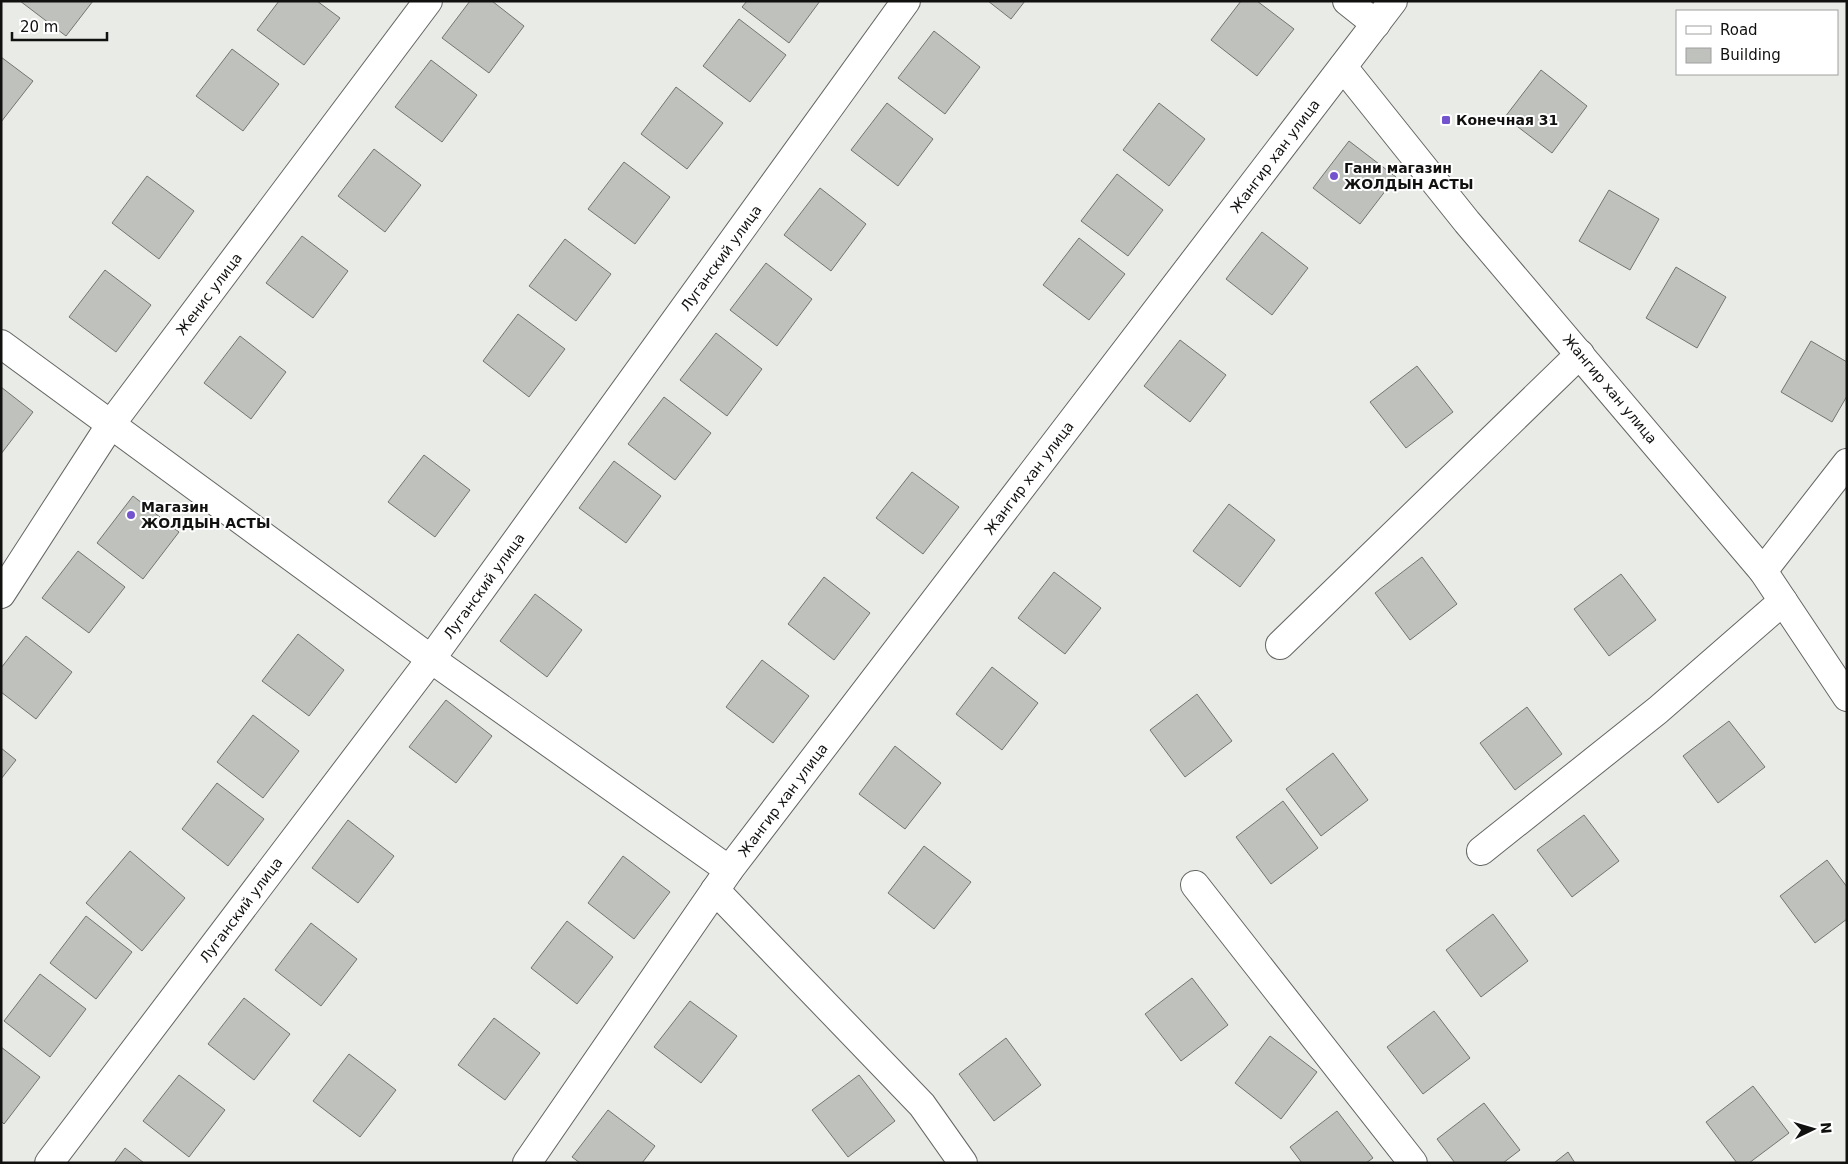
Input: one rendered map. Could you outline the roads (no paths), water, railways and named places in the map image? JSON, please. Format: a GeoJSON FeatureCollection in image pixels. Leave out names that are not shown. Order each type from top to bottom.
{"type":"FeatureCollection","features":[{"type":"Feature","properties":{"kind":"street","name":"Женис улица"},"geometry":{"type":"LineString","coordinates":[[1,594],[112,424],[428,1]]}},
{"type":"Feature","properties":{"kind":"street","name":"Луганский улица"},"geometry":{"type":"LineString","coordinates":[[49,1163],[431,659],[906,1]]}},
{"type":"Feature","properties":{"kind":"street"},"geometry":{"type":"LineString","coordinates":[[1348,1],[1376,24]]}},
{"type":"Feature","properties":{"kind":"street","name":"Жангир хан улица"},"geometry":{"type":"LineString","coordinates":[[527,1163],[722,880],[1393,1]]}},
{"type":"Feature","properties":{"kind":"street","name":"Жангир хан улица"},"geometry":{"type":"LineString","coordinates":[[1343,66],[1466,222],[1763,571],[1847,697]]}},
{"type":"Feature","properties":{"kind":"street"},"geometry":{"type":"LineString","coordinates":[[1,344],[431,659],[722,880],[922,1104],[963,1163]]}},
{"type":"Feature","properties":{"kind":"street"},"geometry":{"type":"LineString","coordinates":[[1280,645],[1580,354]]}},
{"type":"Feature","properties":{"kind":"street"},"geometry":{"type":"LineString","coordinates":[[1763,571],[1847,463]]}},
{"type":"Feature","properties":{"kind":"street"},"geometry":{"type":"LineString","coordinates":[[1480,850],[1658,710],[1783,601]]}},
{"type":"Feature","properties":{"kind":"street"},"geometry":{"type":"LineString","coordinates":[[1195,885],[1413,1163]]}},
{"type":"Feature","properties":{"kind":"place","name":"Конечная 31"},"geometry":{"type":"Point","coordinates":[1446,120]}},
{"type":"Feature","properties":{"kind":"place","name":"Гани магазин ЖОЛДЫН АСТЫ"},"geometry":{"type":"Point","coordinates":[1334,176]}},
{"type":"Feature","properties":{"kind":"place","name":"Магазин ЖОЛДЫН АСТЫ"},"geometry":{"type":"Point","coordinates":[131,515]}}]}
